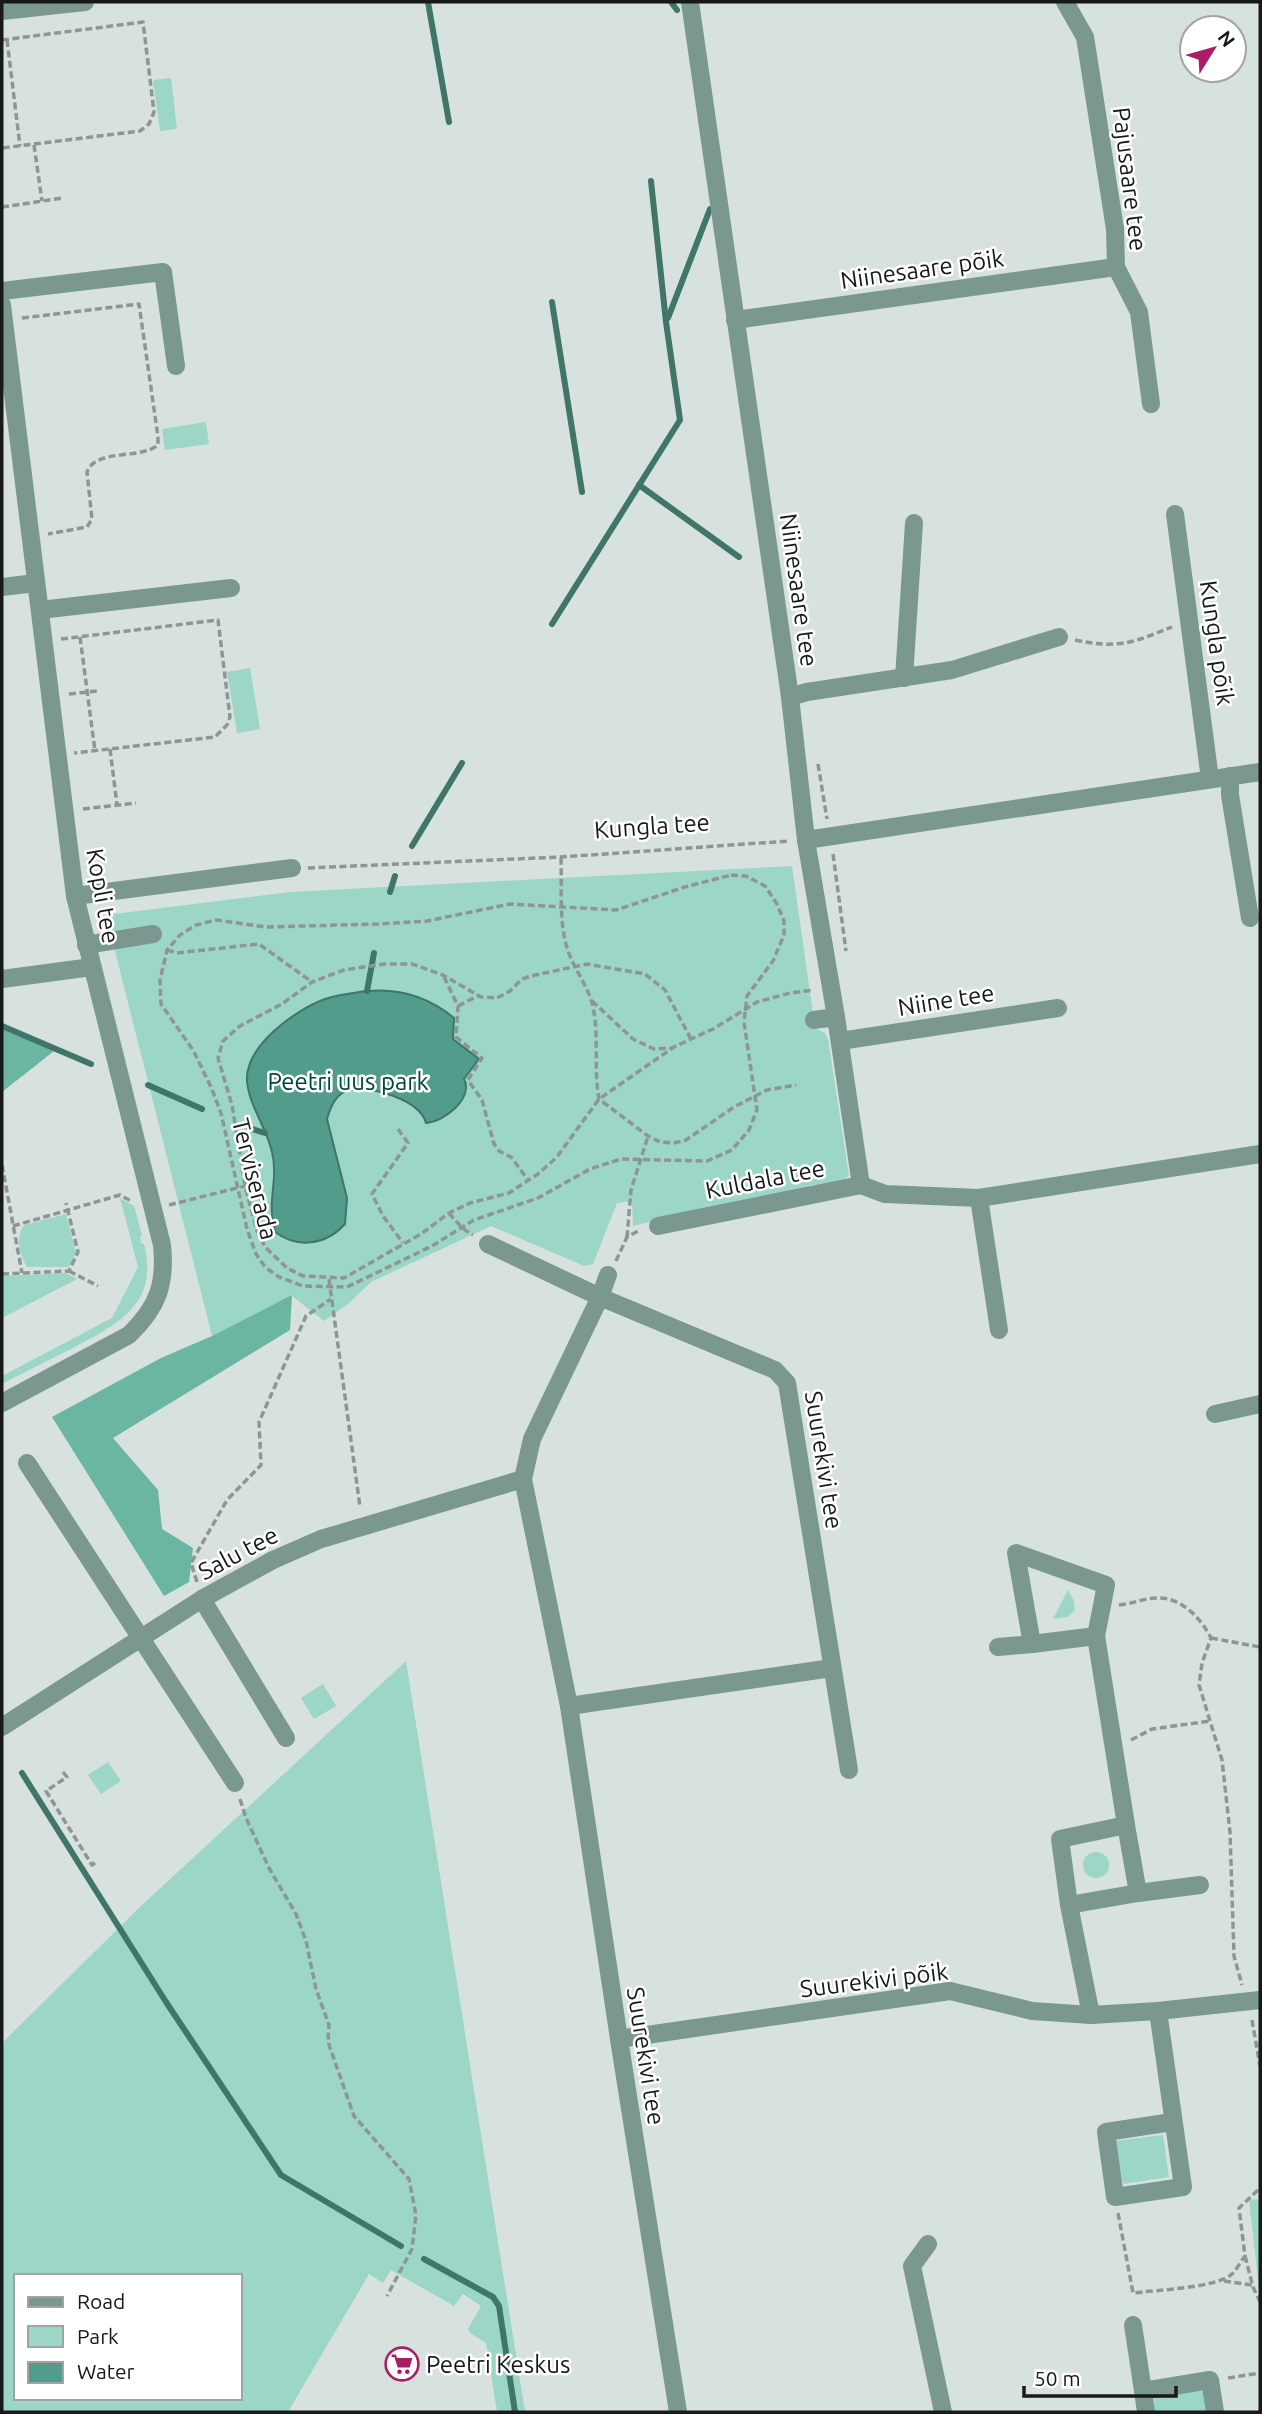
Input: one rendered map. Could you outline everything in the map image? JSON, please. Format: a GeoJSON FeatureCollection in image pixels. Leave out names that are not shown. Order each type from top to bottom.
{"type":"FeatureCollection","features":[{"type":"Feature","properties":{"kind":"street"},"geometry":{"type":"LineString","coordinates":[[2,11],[85,2]]}},
{"type":"Feature","properties":{"kind":"street","name":"Niinesaare tee"},"geometry":{"type":"LineString","coordinates":[[690,2],[790,697],[806,841],[861,1185]]}},
{"type":"Feature","properties":{"kind":"street","name":"Pajusaare tee"},"geometry":{"type":"LineString","coordinates":[[1065,2],[1086,37],[1115,229],[1116,267],[1139,312],[1151,404]]}},
{"type":"Feature","properties":{"kind":"street","name":"Niinesaare põik"},"geometry":{"type":"LineString","coordinates":[[735,320],[1116,267]]}},
{"type":"Feature","properties":{"kind":"street"},"geometry":{"type":"LineString","coordinates":[[2,291],[163,272],[176,366]]}},
{"type":"Feature","properties":{"kind":"street","name":"Kopli tee"},"geometry":{"type":"LineString","coordinates":[[2,305],[75,896],[145,1207],[162,1245],[163,1281],[158,1296],[140,1324],[129,1335],[2,1403]]}},
{"type":"Feature","properties":{"kind":"street","name":"Kungla põik"},"geometry":{"type":"LineString","coordinates":[[1175,514],[1210,779]]}},
{"type":"Feature","properties":{"kind":"street"},"geometry":{"type":"LineString","coordinates":[[904,678],[914,523]]}},
{"type":"Feature","properties":{"kind":"street"},"geometry":{"type":"LineString","coordinates":[[2,587],[36,583]]}},
{"type":"Feature","properties":{"kind":"street"},"geometry":{"type":"LineString","coordinates":[[40,610],[230,588]]}},
{"type":"Feature","properties":{"kind":"street"},"geometry":{"type":"LineString","coordinates":[[790,697],[807,692],[952,670],[1059,637]]}},
{"type":"Feature","properties":{"kind":"street"},"geometry":{"type":"LineString","coordinates":[[806,841],[1260,772]]}},
{"type":"Feature","properties":{"kind":"street"},"geometry":{"type":"LineString","coordinates":[[1230,776],[1230,795],[1250,918]]}},
{"type":"Feature","properties":{"kind":"street"},"geometry":{"type":"LineString","coordinates":[[75,896],[292,868]]}},
{"type":"Feature","properties":{"kind":"street"},"geometry":{"type":"LineString","coordinates":[[86,945],[156,939]]}},
{"type":"Feature","properties":{"kind":"street"},"geometry":{"type":"LineString","coordinates":[[2,979],[92,967]]}},
{"type":"Feature","properties":{"kind":"street","name":"Niine tee"},"geometry":{"type":"LineString","coordinates":[[840,1041],[1058,1008]]}},
{"type":"Feature","properties":{"kind":"street"},"geometry":{"type":"LineString","coordinates":[[814,1020],[836,1017]]}},
{"type":"Feature","properties":{"kind":"street","name":"Kuldala tee"},"geometry":{"type":"LineString","coordinates":[[658,1226],[861,1185],[885,1194],[979,1198],[1260,1154]]}},
{"type":"Feature","properties":{"kind":"street"},"geometry":{"type":"LineString","coordinates":[[979,1198],[999,1330]]}},
{"type":"Feature","properties":{"kind":"street","name":"Suurekivi tee"},"geometry":{"type":"LineString","coordinates":[[488,1244],[600,1297],[775,1370],[787,1383],[849,1770]]}},
{"type":"Feature","properties":{"kind":"street"},"geometry":{"type":"LineString","coordinates":[[600,1297],[608,1275]]}},
{"type":"Feature","properties":{"kind":"street","name":"Suurekivi tee"},"geometry":{"type":"LineString","coordinates":[[600,1297],[532,1439],[523,1479],[569,1706],[678,2412]]}},
{"type":"Feature","properties":{"kind":"street"},"geometry":{"type":"LineString","coordinates":[[1215,1414],[1260,1404]]}},
{"type":"Feature","properties":{"kind":"street"},"geometry":{"type":"LineString","coordinates":[[27,1463],[235,1783]]}},
{"type":"Feature","properties":{"kind":"street","name":"Salu tee"},"geometry":{"type":"LineString","coordinates":[[2,1727],[202,1599],[273,1560],[321,1539],[523,1479]]}},
{"type":"Feature","properties":{"kind":"street"},"geometry":{"type":"LineString","coordinates":[[1032,1644],[1016,1553],[1106,1585],[1097,1636],[1138,1893]]}},
{"type":"Feature","properties":{"kind":"street"},"geometry":{"type":"LineString","coordinates":[[202,1599],[286,1738]]}},
{"type":"Feature","properties":{"kind":"street"},"geometry":{"type":"LineString","coordinates":[[998,1647],[1097,1636]]}},
{"type":"Feature","properties":{"kind":"street"},"geometry":{"type":"LineString","coordinates":[[569,1706],[832,1668]]}},
{"type":"Feature","properties":{"kind":"street"},"geometry":{"type":"LineString","coordinates":[[1091,2015],[1069,1905],[1060,1839],[1126,1825]]}},
{"type":"Feature","properties":{"kind":"street"},"geometry":{"type":"LineString","coordinates":[[1069,1905],[1200,1885]]}},
{"type":"Feature","properties":{"kind":"street","name":"Suurekivi põik"},"geometry":{"type":"LineString","coordinates":[[619,2039],[950,1991],[1032,2011],[1091,2015],[1254,2001]]}},
{"type":"Feature","properties":{"kind":"street"},"geometry":{"type":"LineString","coordinates":[[1158,2011],[1183,2187],[1115,2197],[1105,2132],[1172,2122]]}},
{"type":"Feature","properties":{"kind":"street"},"geometry":{"type":"LineString","coordinates":[[928,2244],[912,2266],[943,2412]]}},
{"type":"Feature","properties":{"kind":"street"},"geometry":{"type":"LineString","coordinates":[[1133,2325],[1146,2412]]}},
{"type":"Feature","properties":{"kind":"street"},"geometry":{"type":"LineString","coordinates":[[1143,2390],[1210,2380],[1215,2412]]}},
{"type":"Feature","properties":{"kind":"path"},"geometry":{"type":"LineString","coordinates":[[2,148],[34,145],[140,131],[149,124],[154,112],[143,22],[4,40],[20,146]]}},
{"type":"Feature","properties":{"kind":"path"},"geometry":{"type":"LineString","coordinates":[[34,145],[41,201]]}},
{"type":"Feature","properties":{"kind":"path"},"geometry":{"type":"LineString","coordinates":[[2,207],[63,198]]}},
{"type":"Feature","properties":{"kind":"path"},"geometry":{"type":"LineString","coordinates":[[16,319],[139,304],[158,437],[158,445],[149,451],[94,462],[87,472],[92,519],[88,527],[43,535]]}},
{"type":"Feature","properties":{"kind":"path"},"geometry":{"type":"LineString","coordinates":[[56,639],[218,620],[230,716],[223,730],[215,737],[70,753]]}},
{"type":"Feature","properties":{"kind":"path"},"geometry":{"type":"LineString","coordinates":[[1059,637],[1103,646],[1132,642],[1190,620]]}},
{"type":"Feature","properties":{"kind":"path"},"geometry":{"type":"LineString","coordinates":[[80,637],[95,751]]}},
{"type":"Feature","properties":{"kind":"path"},"geometry":{"type":"LineString","coordinates":[[63,695],[97,691]]}},
{"type":"Feature","properties":{"kind":"path"},"geometry":{"type":"LineString","coordinates":[[110,749],[117,805]]}},
{"type":"Feature","properties":{"kind":"path"},"geometry":{"type":"LineString","coordinates":[[817,758],[847,960]]}},
{"type":"Feature","properties":{"kind":"path"},"geometry":{"type":"LineString","coordinates":[[77,809],[136,803]]}},
{"type":"Feature","properties":{"kind":"path","name":"Kungla tee"},"geometry":{"type":"LineString","coordinates":[[292,868],[561,857],[806,841]]}},
{"type":"Feature","properties":{"kind":"path"},"geometry":{"type":"LineString","coordinates":[[561,857],[565,942],[573,965],[591,1000],[597,1037],[596,1082],[599,1099],[648,1136],[660,1142],[674,1143],[686,1140],[734,1107],[767,1090],[796,1085]]}},
{"type":"Feature","properties":{"kind":"path","name":"Terviserada"},"geometry":{"type":"LineString","coordinates":[[731,875],[746,876],[765,886],[781,912],[785,935],[773,961],[747,996],[744,1023],[757,1111],[749,1130],[732,1150],[707,1161],[621,1159],[590,1169],[538,1198],[474,1220],[432,1246],[347,1287],[330,1288],[303,1286],[279,1277],[265,1267],[256,1254],[221,1112],[193,1050],[161,1004],[159,980],[167,950],[180,935],[196,925],[216,920],[265,927],[379,924],[427,921],[510,904],[616,911],[685,887],[731,875]]}},
{"type":"Feature","properties":{"kind":"path"},"geometry":{"type":"LineString","coordinates":[[156,939],[167,950],[177,953],[259,944],[312,982]]}},
{"type":"Feature","properties":{"kind":"path"},"geometry":{"type":"LineString","coordinates":[[691,1040],[665,989],[645,974],[587,964],[573,965],[522,979],[510,991],[497,998],[479,996],[443,975],[412,964],[360,967],[312,982],[282,1003],[240,1026],[223,1041],[218,1058],[232,1105],[245,1186],[257,1231],[275,1259],[303,1276],[344,1278],[421,1234],[449,1213],[470,1203],[509,1194],[528,1181],[557,1157],[599,1099],[674,1047],[691,1040],[757,1002],[790,993],[831,988]]}},
{"type":"Feature","properties":{"kind":"path"},"geometry":{"type":"LineString","coordinates":[[443,975],[458,1006],[456,1037],[482,1058],[468,1080],[482,1100],[494,1144],[499,1152],[511,1157],[528,1181]]}},
{"type":"Feature","properties":{"kind":"path"},"geometry":{"type":"LineString","coordinates":[[458,1006],[479,996]]}},
{"type":"Feature","properties":{"kind":"path"},"geometry":{"type":"LineString","coordinates":[[591,1000],[633,1039],[654,1049],[674,1047]]}},
{"type":"Feature","properties":{"kind":"path"},"geometry":{"type":"LineString","coordinates":[[398,1129],[408,1143],[372,1194],[383,1216],[403,1242]]}},
{"type":"Feature","properties":{"kind":"path"},"geometry":{"type":"LineString","coordinates":[[608,1275],[627,1237],[631,1190],[648,1136]]}},
{"type":"Feature","properties":{"kind":"path"},"geometry":{"type":"LineString","coordinates":[[2,1165],[22,1273]]}},
{"type":"Feature","properties":{"kind":"path"},"geometry":{"type":"LineString","coordinates":[[13,1226],[120,1195],[145,1207],[245,1186]]}},
{"type":"Feature","properties":{"kind":"path"},"geometry":{"type":"LineString","coordinates":[[66,1203],[78,1252],[69,1271]]}},
{"type":"Feature","properties":{"kind":"path"},"geometry":{"type":"LineString","coordinates":[[449,1213],[462,1228],[488,1244]]}},
{"type":"Feature","properties":{"kind":"path"},"geometry":{"type":"LineString","coordinates":[[627,1237],[639,1230],[658,1226]]}},
{"type":"Feature","properties":{"kind":"path"},"geometry":{"type":"LineString","coordinates":[[2,1274],[69,1271],[98,1286]]}},
{"type":"Feature","properties":{"kind":"path"},"geometry":{"type":"LineString","coordinates":[[329,1278],[363,1527]]}},
{"type":"Feature","properties":{"kind":"path"},"geometry":{"type":"LineString","coordinates":[[202,1599],[191,1563],[227,1500],[261,1465],[259,1422],[306,1316],[331,1299]]}},
{"type":"Feature","properties":{"kind":"path"},"geometry":{"type":"LineString","coordinates":[[1103,1604],[1122,1605],[1158,1598],[1185,1605],[1207,1629],[1211,1638],[1202,1663],[1199,1685],[1222,1760],[1230,1832],[1234,1956],[1254,2001],[1260,2066]]}},
{"type":"Feature","properties":{"kind":"path"},"geometry":{"type":"LineString","coordinates":[[1211,1638],[1260,1647]]}},
{"type":"Feature","properties":{"kind":"path"},"geometry":{"type":"LineString","coordinates":[[1114,1749],[1152,1729],[1210,1721]]}},
{"type":"Feature","properties":{"kind":"path"},"geometry":{"type":"LineString","coordinates":[[63,1772],[67,1777],[46,1791],[92,1865],[96,1862]]}},
{"type":"Feature","properties":{"kind":"path"},"geometry":{"type":"LineString","coordinates":[[235,1783],[246,1818],[269,1868],[296,1914],[306,1941],[316,1989],[329,2025],[328,2042],[354,2116],[409,2179],[416,2215],[412,2249],[387,2297]]}},
{"type":"Feature","properties":{"kind":"path"},"geometry":{"type":"LineString","coordinates":[[1260,2188],[1239,2208],[1245,2256],[1252,2286],[1260,2302]]}},
{"type":"Feature","properties":{"kind":"path"},"geometry":{"type":"LineString","coordinates":[[1115,2197],[1133,2293],[1222,2281],[1252,2286]]}},
{"type":"Feature","properties":{"kind":"path"},"geometry":{"type":"LineString","coordinates":[[1222,2281],[1245,2256]]}},
{"type":"Feature","properties":{"kind":"path"},"geometry":{"type":"LineString","coordinates":[[1210,2380],[1260,2373]]}},
{"type":"Feature","properties":{"kind":"green space"},"geometry":{"type":"Polygon","coordinates":[[[171,78],[177,129],[160,131],[153,80],[171,78]]]}},
{"type":"Feature","properties":{"kind":"green space"},"geometry":{"type":"Polygon","coordinates":[[[206,422],[209,444],[165,450],[162,429],[206,422]]]}},
{"type":"Feature","properties":{"kind":"green space"},"geometry":{"type":"Polygon","coordinates":[[[250,668],[260,729],[237,733],[227,672],[250,668]]]}},
{"type":"Feature","properties":{"kind":"green space","name":"Peetri uus park"},"geometry":{"type":"Polygon","coordinates":[[[792,866],[815,1028],[825,1033],[828,1039],[849,1176],[837,1184],[812,1185],[785,1195],[706,1208],[633,1226],[632,1201],[617,1203],[593,1264],[584,1266],[491,1226],[371,1282],[348,1304],[324,1321],[292,1296],[212,1336],[106,915],[290,892],[792,866]]]}},
{"type":"Feature","properties":{"kind":"green space"},"geometry":{"type":"Polygon","coordinates":[[[120,1198],[134,1206],[142,1236],[141,1243],[144,1244],[146,1283],[140,1298],[104,1331],[2,1384],[2,1376],[112,1318],[138,1267],[120,1198]]]}},
{"type":"Feature","properties":{"kind":"green space"},"geometry":{"type":"Polygon","coordinates":[[[66,1214],[76,1253],[69,1267],[27,1267],[19,1246],[22,1229],[25,1225],[66,1214]]]}},
{"type":"Feature","properties":{"kind":"green space"},"geometry":{"type":"Polygon","coordinates":[[[66,1273],[77,1279],[2,1318],[2,1276],[66,1273]]]}},
{"type":"Feature","properties":{"kind":"green space"},"geometry":{"type":"Polygon","coordinates":[[[1068,1590],[1075,1610],[1068,1617],[1053,1619],[1068,1590]]]}},
{"type":"Feature","properties":{"kind":"green space"},"geometry":{"type":"Polygon","coordinates":[[[406,1661],[525,2412],[497,2412],[486,2343],[468,2329],[481,2306],[463,2294],[454,2306],[391,2270],[383,2283],[369,2274],[288,2412],[2,2412],[2,2043],[141,1906],[406,1661]]]}},
{"type":"Feature","properties":{"kind":"green space"},"geometry":{"type":"Polygon","coordinates":[[[323,1684],[336,1706],[314,1719],[301,1698],[323,1684]]]}},
{"type":"Feature","properties":{"kind":"green space"},"geometry":{"type":"Polygon","coordinates":[[[108,1762],[121,1781],[101,1794],[88,1775],[108,1762]]]}},
{"type":"Feature","properties":{"kind":"green space"},"geometry":{"type":"Polygon","coordinates":[[[1096,1852],[1105,1856],[1109,1865],[1105,1874],[1096,1878],[1087,1874],[1083,1865],[1087,1856],[1096,1852]]]}},
{"type":"Feature","properties":{"kind":"green space"},"geometry":{"type":"Polygon","coordinates":[[[1163,2135],[1169,2177],[1123,2184],[1115,2141],[1163,2135]]]}},
{"type":"Feature","properties":{"kind":"green space"},"geometry":{"type":"Polygon","coordinates":[[[1260,2199],[1260,2296],[1249,2200],[1260,2199]]]}},
{"type":"Feature","properties":{"kind":"green space"},"geometry":{"type":"Polygon","coordinates":[[[1200,2390],[1206,2395],[1208,2412],[1154,2412],[1153,2404],[1157,2395],[1200,2390]]]}},
{"type":"Feature","properties":{"kind":"shaded area"},"geometry":{"type":"Polygon","coordinates":[[[2,1029],[54,1051],[2,1092],[2,1029]]]}},
{"type":"Feature","properties":{"kind":"shaded area"},"geometry":{"type":"Polygon","coordinates":[[[292,1295],[290,1330],[113,1438],[158,1490],[162,1529],[193,1548],[189,1582],[164,1596],[52,1417],[161,1358],[212,1336],[292,1295]]]}},
{"type":"Feature","properties":{"kind":"water"},"geometry":{"type":"Polygon","coordinates":[[[367,991],[414,995],[435,1004],[454,1018],[453,1039],[479,1059],[464,1079],[465,1094],[456,1108],[433,1122],[426,1123],[415,1107],[381,1092],[358,1089],[340,1094],[327,1119],[347,1198],[345,1224],[321,1240],[293,1241],[275,1232],[272,1211],[274,1162],[270,1143],[248,1090],[249,1068],[263,1043],[274,1031],[300,1012],[325,999],[367,991]]]}},
{"type":"Feature","properties":{"kind":"waterway"},"geometry":{"type":"LineString","coordinates":[[428,2],[449,122]]}},
{"type":"Feature","properties":{"kind":"waterway"},"geometry":{"type":"LineString","coordinates":[[671,2],[677,10]]}},
{"type":"Feature","properties":{"kind":"waterway"},"geometry":{"type":"LineString","coordinates":[[552,624],[680,420],[651,181]]}},
{"type":"Feature","properties":{"kind":"waterway"},"geometry":{"type":"LineString","coordinates":[[668,318],[710,209]]}},
{"type":"Feature","properties":{"kind":"waterway"},"geometry":{"type":"LineString","coordinates":[[552,302],[582,492]]}},
{"type":"Feature","properties":{"kind":"waterway"},"geometry":{"type":"LineString","coordinates":[[639,485],[739,557]]}},
{"type":"Feature","properties":{"kind":"waterway"},"geometry":{"type":"LineString","coordinates":[[412,846],[462,763]]}},
{"type":"Feature","properties":{"kind":"waterway"},"geometry":{"type":"LineString","coordinates":[[390,892],[395,876]]}},
{"type":"Feature","properties":{"kind":"waterway"},"geometry":{"type":"LineString","coordinates":[[367,991],[374,953]]}},
{"type":"Feature","properties":{"kind":"waterway"},"geometry":{"type":"LineString","coordinates":[[2,1026],[91,1064]]}},
{"type":"Feature","properties":{"kind":"waterway"},"geometry":{"type":"LineString","coordinates":[[148,1085],[202,1109]]}},
{"type":"Feature","properties":{"kind":"waterway"},"geometry":{"type":"LineString","coordinates":[[249,1128],[265,1133]]}},
{"type":"Feature","properties":{"kind":"waterway"},"geometry":{"type":"LineString","coordinates":[[22,1773],[166,2002],[281,2175],[401,2246]]}},
{"type":"Feature","properties":{"kind":"waterway"},"geometry":{"type":"LineString","coordinates":[[424,2259],[493,2297],[499,2306],[515,2412]]}},
{"type":"Feature","properties":{"kind":"place","name":"Peetri Keskus"},"geometry":{"type":"Point","coordinates":[402,2364]}}]}
